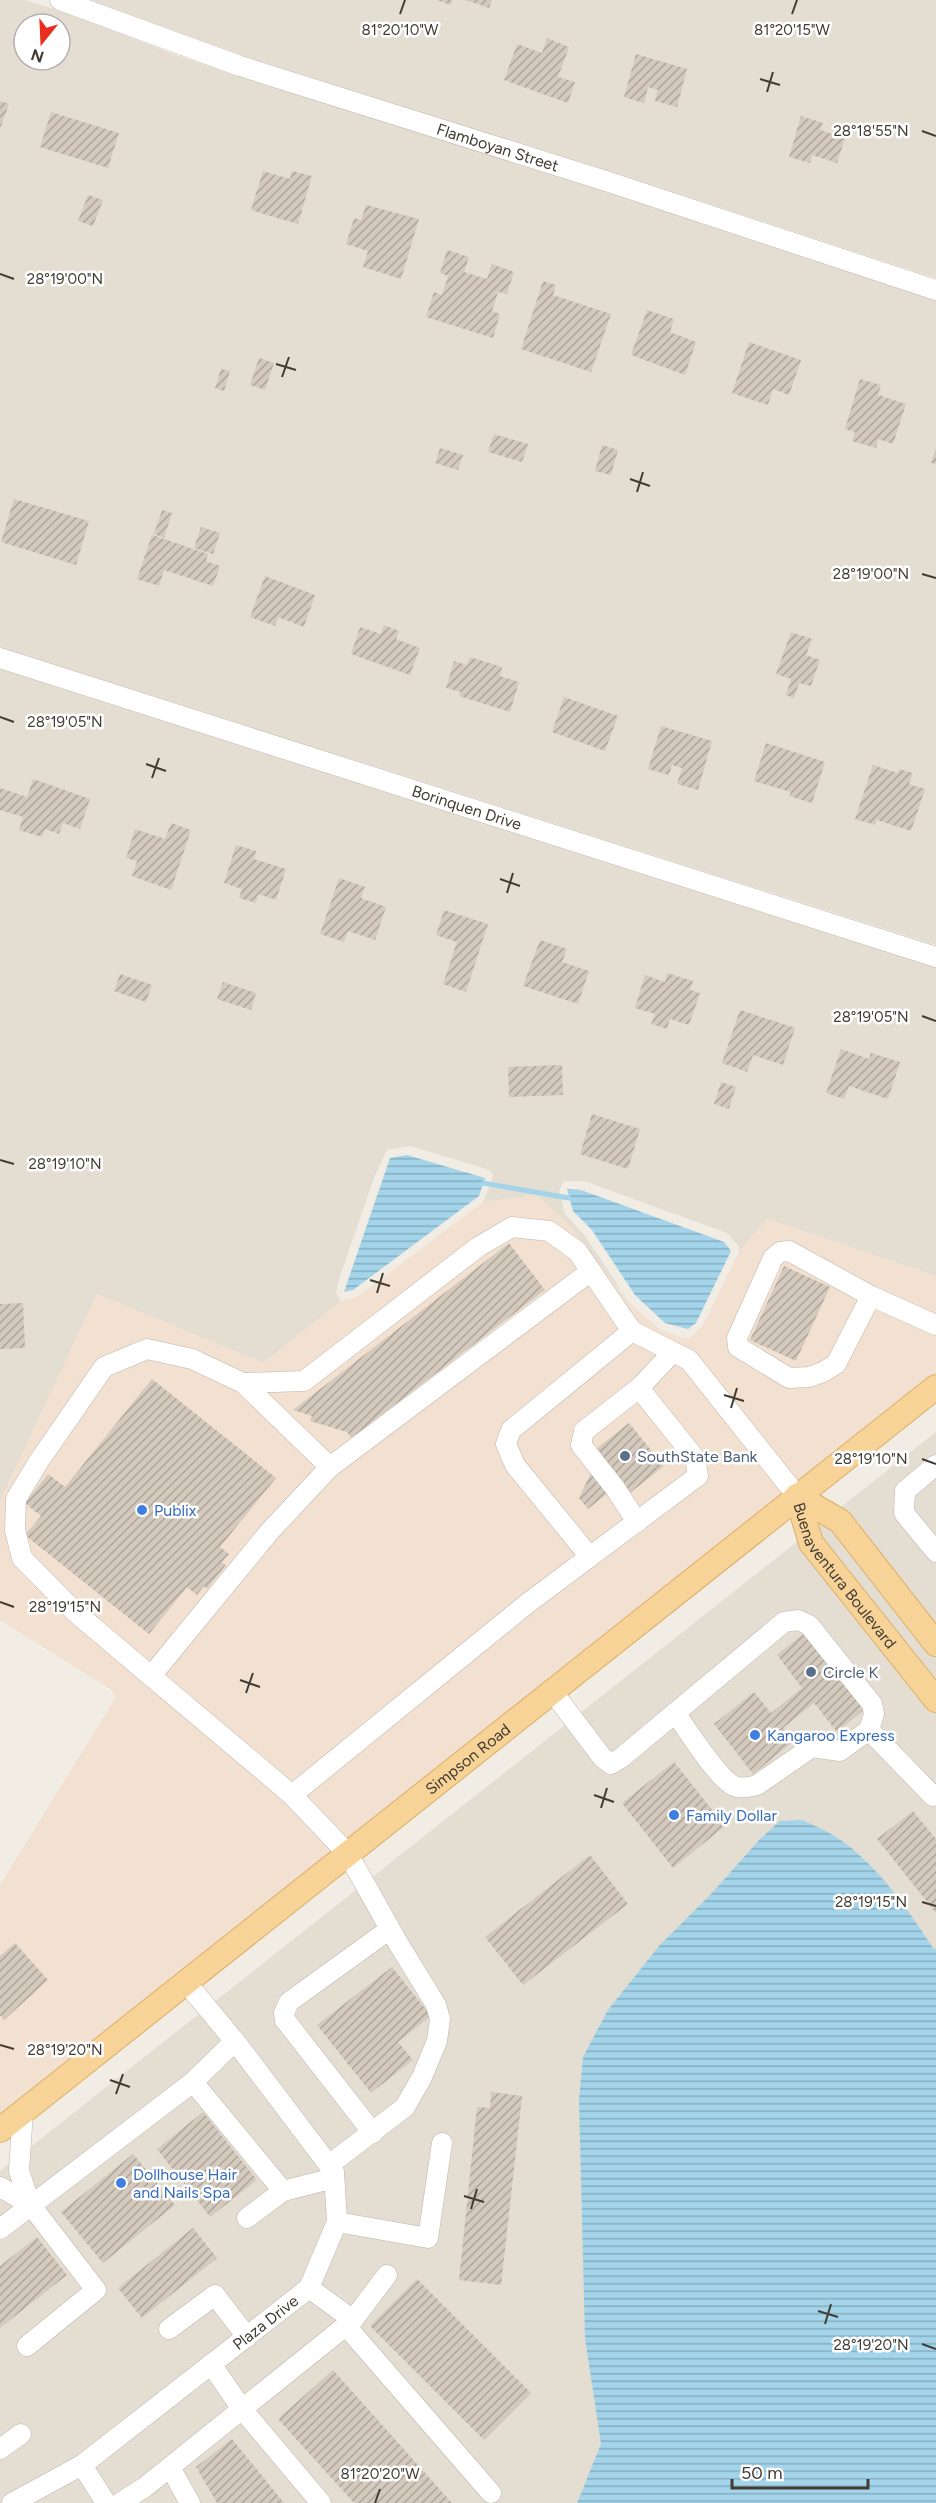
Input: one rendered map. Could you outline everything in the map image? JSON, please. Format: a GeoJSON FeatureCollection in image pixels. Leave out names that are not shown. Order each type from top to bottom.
{"type":"FeatureCollection","features":[{"type":"Feature","properties":{"kind":"main road","name":"Simpson Road"},"geometry":{"type":"LineString","coordinates":[[0,2130],[936,1387]]}},
{"type":"Feature","properties":{"kind":"main road","name":"Buenaventura Boulevard"},"geometry":{"type":"LineString","coordinates":[[796,1496],[840,1521],[936,1644]]}},
{"type":"Feature","properties":{"kind":"main road","name":"Buenaventura Boulevard"},"geometry":{"type":"LineString","coordinates":[[796,1496],[812,1543],[936,1701]]}},
{"type":"Feature","properties":{"kind":"street","name":"Flamboyan Street"},"geometry":{"type":"LineString","coordinates":[[60,0],[240,66],[578,172],[936,290]]}},
{"type":"Feature","properties":{"kind":"street","name":"Borinquen Drive"},"geometry":{"type":"LineString","coordinates":[[0,658],[936,957]]}},
{"type":"Feature","properties":{"kind":"street"},"geometry":{"type":"LineString","coordinates":[[243,1383],[304,1381],[478,1247],[512,1227],[549,1231],[577,1251],[632,1331],[689,1360],[796,1496]]}},
{"type":"Feature","properties":{"kind":"street"},"geometry":{"type":"LineString","coordinates":[[871,1296],[836,1364],[810,1377],[789,1378],[738,1347],[737,1338],[773,1258],[780,1252],[789,1251],[871,1296],[936,1325]]}},
{"type":"Feature","properties":{"kind":"street"},"geometry":{"type":"LineString","coordinates":[[151,1676],[270,1531],[330,1467],[591,1271]]}},
{"type":"Feature","properties":{"kind":"street"},"geometry":{"type":"LineString","coordinates":[[590,1557],[515,1465],[506,1444],[511,1430],[632,1331]]}},
{"type":"Feature","properties":{"kind":"street"},"geometry":{"type":"LineString","coordinates":[[247,2218],[283,2191],[332,2172],[373,2133],[405,2107],[422,2077],[437,2041],[441,2019],[436,2004],[348,1854],[292,1795],[75,1612],[22,1558],[15,1530],[16,1499],[39,1461],[104,1367],[147,1349],[192,1359],[243,1383],[330,1467]]}},
{"type":"Feature","properties":{"kind":"street"},"geometry":{"type":"LineString","coordinates":[[637,1522],[615,1488],[582,1445],[584,1431],[639,1388],[673,1352]]}},
{"type":"Feature","properties":{"kind":"street"},"geometry":{"type":"LineString","coordinates":[[292,1795],[528,1603],[698,1476],[696,1458],[639,1388]]}},
{"type":"Feature","properties":{"kind":"street"},"geometry":{"type":"LineString","coordinates":[[936,1465],[905,1491],[904,1513],[936,1552]]}},
{"type":"Feature","properties":{"kind":"street"},"geometry":{"type":"LineString","coordinates":[[552,1691],[602,1757],[611,1764],[784,1622],[798,1620],[809,1625],[872,1704],[874,1714],[870,1730],[840,1751],[812,1747],[757,1785],[747,1788],[734,1786],[722,1776],[675,1713]]}},
{"type":"Feature","properties":{"kind":"street"},"geometry":{"type":"LineString","coordinates":[[870,1730],[935,1796]]}},
{"type":"Feature","properties":{"kind":"street"},"geometry":{"type":"LineString","coordinates":[[373,2133],[285,2020],[284,2013],[290,2002],[390,1929]]}},
{"type":"Feature","properties":{"kind":"street"},"geometry":{"type":"LineString","coordinates":[[185,1981],[235,2041],[332,2172]]}},
{"type":"Feature","properties":{"kind":"street"},"geometry":{"type":"LineString","coordinates":[[0,2229],[193,2082],[235,2041]]}},
{"type":"Feature","properties":{"kind":"street"},"geometry":{"type":"LineString","coordinates":[[193,2082],[283,2191]]}},
{"type":"Feature","properties":{"kind":"street"},"geometry":{"type":"LineString","coordinates":[[23,2111],[20,2171],[30,2204],[96,2290],[27,2346]]}},
{"type":"Feature","properties":{"kind":"street"},"geometry":{"type":"LineString","coordinates":[[337,2222],[428,2238],[442,2143]]}},
{"type":"Feature","properties":{"kind":"street","name":"Plaza Drive"},"geometry":{"type":"LineString","coordinates":[[12,2503],[82,2465],[309,2288],[337,2222],[332,2172]]}},
{"type":"Feature","properties":{"kind":"street"},"geometry":{"type":"LineString","coordinates":[[0,2187],[30,2204]]}},
{"type":"Feature","properties":{"kind":"street"},"geometry":{"type":"LineString","coordinates":[[120,2503],[145,2487],[350,2323],[387,2275]]}},
{"type":"Feature","properties":{"kind":"street"},"geometry":{"type":"LineString","coordinates":[[309,2288],[350,2323],[491,2493]]}},
{"type":"Feature","properties":{"kind":"street"},"geometry":{"type":"LineString","coordinates":[[169,2329],[215,2295],[247,2337]]}},
{"type":"Feature","properties":{"kind":"street"},"geometry":{"type":"LineString","coordinates":[[211,2364],[242,2409],[321,2503]]}},
{"type":"Feature","properties":{"kind":"street"},"geometry":{"type":"LineString","coordinates":[[0,2449],[21,2434]]}},
{"type":"Feature","properties":{"kind":"street"},"geometry":{"type":"LineString","coordinates":[[82,2465],[106,2503]]}},
{"type":"Feature","properties":{"kind":"street"},"geometry":{"type":"LineString","coordinates":[[170,2467],[190,2503]]}},
{"type":"Feature","properties":{"kind":"shaded area"},"geometry":{"type":"Polygon","coordinates":[[[0,0],[25,0],[63,12],[12,12],[12,72],[72,72],[72,15],[237,76],[606,192],[936,301],[936,945],[0,647],[0,0]]]}},
{"type":"Feature","properties":{"kind":"shaded area"},"geometry":{"type":"Polygon","coordinates":[[[92,0],[936,0],[936,278],[613,172],[244,56],[92,0]]]}},
{"type":"Feature","properties":{"kind":"shaded area"},"geometry":{"type":"Polygon","coordinates":[[[0,669],[936,968],[936,1276],[767,1219],[739,1252],[738,1245],[727,1233],[584,1181],[564,1181],[559,1191],[565,1214],[585,1236],[620,1288],[613,1284],[537,1195],[483,1202],[492,1181],[493,1175],[490,1170],[410,1146],[387,1150],[375,1175],[339,1279],[336,1293],[341,1301],[263,1363],[97,1294],[0,1501],[0,669]]]}},
{"type":"Feature","properties":{"kind":"shaded area"},"geometry":{"type":"Polygon","coordinates":[[[537,1195],[572,1228],[629,1302],[660,1330],[685,1338],[690,1338],[702,1327],[739,1252],[767,1219],[936,1276],[936,1375],[0,2114],[0,1885],[116,1697],[112,1690],[0,1620],[0,1501],[97,1294],[263,1363],[341,1301],[357,1297],[483,1202],[537,1195]]]}},
{"type":"Feature","properties":{"kind":"shaded area"},"geometry":{"type":"Polygon","coordinates":[[[936,1432],[936,2503],[0,2503],[0,2171],[936,1432]]]}},
{"type":"Feature","properties":{"kind":"water"},"geometry":{"type":"Polygon","coordinates":[[[407,1155],[485,1178],[479,1196],[353,1290],[344,1292],[390,1158],[407,1155]]]}},
{"type":"Feature","properties":{"kind":"water"},"geometry":{"type":"Polygon","coordinates":[[[567,1189],[581,1190],[724,1242],[731,1251],[696,1323],[688,1329],[665,1323],[635,1295],[592,1230],[573,1211],[567,1189]]]}},
{"type":"Feature","properties":{"kind":"water"},"geometry":{"type":"Polygon","coordinates":[[[802,1820],[836,1837],[864,1860],[890,1887],[933,1948],[936,1949],[936,2503],[577,2503],[601,2444],[585,2338],[579,2100],[583,2057],[608,2010],[659,1946],[712,1893],[760,1839],[780,1821],[802,1820]]]}},
{"type":"Feature","properties":{"kind":"building"},"geometry":{"type":"Polygon","coordinates":[[[437,0],[452,0],[451,5],[437,0]]]}},
{"type":"Feature","properties":{"kind":"building"},"geometry":{"type":"Polygon","coordinates":[[[466,0],[492,0],[489,8],[466,0]]]}},
{"type":"Feature","properties":{"kind":"building"},"geometry":{"type":"Polygon","coordinates":[[[547,38],[569,47],[558,77],[575,82],[568,103],[504,80],[517,44],[542,53],[547,38]]]}},
{"type":"Feature","properties":{"kind":"building"},"geometry":{"type":"Polygon","coordinates":[[[636,54],[687,69],[677,107],[655,101],[658,90],[648,87],[644,103],[624,97],[636,54]]]}},
{"type":"Feature","properties":{"kind":"building"},"geometry":{"type":"Polygon","coordinates":[[[0,101],[9,104],[0,129],[0,101]]]}},
{"type":"Feature","properties":{"kind":"building"},"geometry":{"type":"Polygon","coordinates":[[[51,112],[119,133],[108,168],[40,147],[51,112]]]}},
{"type":"Feature","properties":{"kind":"building"},"geometry":{"type":"Polygon","coordinates":[[[801,116],[823,123],[820,130],[845,138],[837,163],[812,155],[810,163],[789,157],[801,116]]]}},
{"type":"Feature","properties":{"kind":"building"},"geometry":{"type":"Polygon","coordinates":[[[263,171],[290,179],[292,171],[312,176],[298,224],[251,210],[263,171]]]}},
{"type":"Feature","properties":{"kind":"building"},"geometry":{"type":"Polygon","coordinates":[[[88,195],[103,200],[93,226],[78,221],[88,195]]]}},
{"type":"Feature","properties":{"kind":"building"},"geometry":{"type":"Polygon","coordinates":[[[366,205],[419,219],[401,279],[363,267],[368,251],[346,244],[354,218],[361,220],[366,205]]]}},
{"type":"Feature","properties":{"kind":"building"},"geometry":{"type":"Polygon","coordinates":[[[447,250],[469,257],[464,272],[487,279],[492,264],[514,272],[507,294],[498,292],[492,311],[500,314],[493,338],[426,317],[434,292],[442,295],[448,276],[440,273],[447,250]]]}},
{"type":"Feature","properties":{"kind":"building"},"geometry":{"type":"Polygon","coordinates":[[[543,281],[556,285],[553,295],[611,314],[591,372],[521,349],[543,281]]]}},
{"type":"Feature","properties":{"kind":"building"},"geometry":{"type":"Polygon","coordinates":[[[647,310],[674,319],[670,332],[696,342],[685,375],[631,355],[647,310]]]}},
{"type":"Feature","properties":{"kind":"building"},"geometry":{"type":"Polygon","coordinates":[[[749,342],[801,360],[789,395],[773,389],[768,405],[732,393],[749,342]]]}},
{"type":"Feature","properties":{"kind":"building"},"geometry":{"type":"Polygon","coordinates":[[[259,358],[274,363],[265,390],[250,385],[259,358]]]}},
{"type":"Feature","properties":{"kind":"building"},"geometry":{"type":"Polygon","coordinates":[[[221,369],[230,371],[224,391],[215,388],[221,369]]]}},
{"type":"Feature","properties":{"kind":"building"},"geometry":{"type":"Polygon","coordinates":[[[860,379],[881,385],[878,395],[906,404],[893,444],[878,439],[876,448],[852,441],[855,432],[845,429],[860,379]]]}},
{"type":"Feature","properties":{"kind":"building"},"geometry":{"type":"Polygon","coordinates":[[[494,434],[528,444],[522,462],[488,452],[494,434]]]}},
{"type":"Feature","properties":{"kind":"building"},"geometry":{"type":"Polygon","coordinates":[[[602,445],[618,450],[611,475],[595,471],[602,445]]]}},
{"type":"Feature","properties":{"kind":"building"},"geometry":{"type":"Polygon","coordinates":[[[440,448],[463,455],[458,470],[435,463],[440,448]]]}},
{"type":"Feature","properties":{"kind":"building"},"geometry":{"type":"Polygon","coordinates":[[[936,449],[936,464],[931,463],[936,449]]]}},
{"type":"Feature","properties":{"kind":"building"},"geometry":{"type":"Polygon","coordinates":[[[14,499],[89,521],[76,565],[1,542],[14,499]]]}},
{"type":"Feature","properties":{"kind":"building"},"geometry":{"type":"Polygon","coordinates":[[[162,510],[172,513],[164,538],[154,534],[162,510]]]}},
{"type":"Feature","properties":{"kind":"building"},"geometry":{"type":"Polygon","coordinates":[[[201,527],[220,533],[213,554],[194,548],[201,527]]]}},
{"type":"Feature","properties":{"kind":"building"},"geometry":{"type":"Polygon","coordinates":[[[152,535],[208,554],[206,561],[220,566],[213,586],[164,570],[159,586],[137,579],[152,535]]]}},
{"type":"Feature","properties":{"kind":"building"},"geometry":{"type":"Polygon","coordinates":[[[265,576],[315,595],[304,627],[278,617],[275,626],[250,617],[265,576]]]}},
{"type":"Feature","properties":{"kind":"building"},"geometry":{"type":"Polygon","coordinates":[[[384,625],[399,631],[396,639],[420,648],[410,675],[351,654],[360,627],[381,634],[384,625]]]}},
{"type":"Feature","properties":{"kind":"building"},"geometry":{"type":"Polygon","coordinates":[[[791,632],[812,639],[806,655],[820,660],[811,686],[799,683],[794,698],[786,695],[791,679],[776,674],[791,632]]]}},
{"type":"Feature","properties":{"kind":"building"},"geometry":{"type":"Polygon","coordinates":[[[470,657],[502,667],[500,676],[519,682],[510,712],[459,696],[461,692],[446,688],[454,661],[467,665],[470,657]]]}},
{"type":"Feature","properties":{"kind":"building"},"geometry":{"type":"Polygon","coordinates":[[[564,697],[618,716],[605,751],[552,732],[564,697]]]}},
{"type":"Feature","properties":{"kind":"building"},"geometry":{"type":"Polygon","coordinates":[[[661,726],[712,741],[698,790],[677,784],[682,768],[672,765],[669,775],[648,769],[661,726]]]}},
{"type":"Feature","properties":{"kind":"building"},"geometry":{"type":"Polygon","coordinates":[[[766,743],[825,762],[812,803],[789,796],[791,792],[754,781],[766,743]]]}},
{"type":"Feature","properties":{"kind":"building"},"geometry":{"type":"Polygon","coordinates":[[[873,765],[898,773],[899,769],[913,773],[909,784],[925,789],[911,831],[877,820],[875,825],[855,819],[873,765]]]}},
{"type":"Feature","properties":{"kind":"building"},"geometry":{"type":"Polygon","coordinates":[[[33,779],[90,799],[80,829],[63,823],[59,834],[45,829],[42,837],[19,830],[23,817],[0,810],[0,788],[27,797],[33,779]]]}},
{"type":"Feature","properties":{"kind":"building"},"geometry":{"type":"Polygon","coordinates":[[[171,823],[191,830],[171,890],[132,876],[137,861],[126,858],[135,829],[165,839],[171,823]]]}},
{"type":"Feature","properties":{"kind":"building"},"geometry":{"type":"Polygon","coordinates":[[[236,845],[256,851],[254,859],[286,869],[276,900],[258,894],[256,903],[239,898],[242,889],[224,883],[236,845]]]}},
{"type":"Feature","properties":{"kind":"building"},"geometry":{"type":"Polygon","coordinates":[[[339,878],[365,887],[361,898],[386,907],[375,940],[348,931],[344,942],[320,934],[339,878]]]}},
{"type":"Feature","properties":{"kind":"building"},"geometry":{"type":"Polygon","coordinates":[[[444,910],[488,924],[466,992],[443,984],[457,942],[436,935],[444,910]]]}},
{"type":"Feature","properties":{"kind":"building"},"geometry":{"type":"Polygon","coordinates":[[[540,940],[567,949],[562,962],[589,971],[578,1004],[523,986],[540,940]]]}},
{"type":"Feature","properties":{"kind":"building"},"geometry":{"type":"Polygon","coordinates":[[[667,973],[693,981],[690,990],[700,993],[689,1025],[670,1019],[667,1029],[651,1024],[655,1014],[635,1008],[645,975],[665,982],[667,973]]]}},
{"type":"Feature","properties":{"kind":"building"},"geometry":{"type":"Polygon","coordinates":[[[120,974],[152,985],[146,1002],[114,991],[120,974]]]}},
{"type":"Feature","properties":{"kind":"building"},"geometry":{"type":"Polygon","coordinates":[[[223,982],[256,993],[251,1010],[217,999],[223,982]]]}},
{"type":"Feature","properties":{"kind":"building"},"geometry":{"type":"Polygon","coordinates":[[[740,1010],[795,1028],[783,1065],[753,1055],[747,1072],[722,1063],[740,1010]]]}},
{"type":"Feature","properties":{"kind":"building"},"geometry":{"type":"Polygon","coordinates":[[[841,1049],[869,1059],[871,1053],[900,1062],[888,1099],[849,1086],[844,1099],[826,1093],[841,1049]]]}},
{"type":"Feature","properties":{"kind":"building"},"geometry":{"type":"Polygon","coordinates":[[[562,1065],[563,1095],[509,1097],[508,1067],[562,1065]]]}},
{"type":"Feature","properties":{"kind":"building"},"geometry":{"type":"Polygon","coordinates":[[[721,1082],[736,1087],[729,1109],[714,1104],[721,1082]]]}},
{"type":"Feature","properties":{"kind":"building"},"geometry":{"type":"Polygon","coordinates":[[[592,1114],[640,1129],[628,1169],[580,1154],[592,1114]]]}},
{"type":"Feature","properties":{"kind":"building"},"geometry":{"type":"Polygon","coordinates":[[[509,1243],[545,1290],[351,1438],[347,1432],[310,1421],[312,1416],[293,1410],[509,1243]]]}},
{"type":"Feature","properties":{"kind":"building"},"geometry":{"type":"Polygon","coordinates":[[[784,1266],[830,1287],[796,1361],[750,1340],[784,1266]]]}},
{"type":"Feature","properties":{"kind":"building"},"geometry":{"type":"Polygon","coordinates":[[[23,1303],[25,1348],[0,1349],[0,1304],[23,1303]]]}},
{"type":"Feature","properties":{"kind":"building","name":"Publix"},"geometry":{"type":"Polygon","coordinates":[[[152,1379],[276,1478],[220,1547],[229,1554],[222,1562],[226,1565],[207,1589],[204,1586],[197,1595],[187,1587],[149,1634],[25,1535],[41,1516],[25,1503],[48,1474],[65,1487],[152,1379]]]}},
{"type":"Feature","properties":{"kind":"building","name":"SouthState Bank"},"geometry":{"type":"Polygon","coordinates":[[[629,1423],[664,1466],[626,1496],[618,1485],[588,1509],[579,1498],[597,1460],[591,1453],[629,1423]]]}},
{"type":"Feature","properties":{"kind":"building"},"geometry":{"type":"Polygon","coordinates":[[[803,1634],[864,1710],[837,1732],[814,1703],[783,1728],[794,1741],[753,1774],[714,1724],[754,1692],[771,1713],[802,1688],[777,1655],[803,1634]]]}},
{"type":"Feature","properties":{"kind":"building","name":"Family Dollar"},"geometry":{"type":"Polygon","coordinates":[[[674,1762],[725,1826],[673,1868],[622,1803],[674,1762]]]}},
{"type":"Feature","properties":{"kind":"building"},"geometry":{"type":"Polygon","coordinates":[[[913,1811],[936,1839],[936,1913],[877,1839],[913,1811]]]}},
{"type":"Feature","properties":{"kind":"building"},"geometry":{"type":"Polygon","coordinates":[[[590,1855],[628,1904],[523,1985],[485,1937],[590,1855]]]}},
{"type":"Feature","properties":{"kind":"building"},"geometry":{"type":"Polygon","coordinates":[[[15,1943],[48,1980],[4,2020],[0,2015],[0,1956],[15,1943]]]}},
{"type":"Feature","properties":{"kind":"building"},"geometry":{"type":"Polygon","coordinates":[[[392,1967],[431,2016],[398,2042],[413,2060],[371,2093],[317,2025],[392,1967]]]}},
{"type":"Feature","properties":{"kind":"building"},"geometry":{"type":"Polygon","coordinates":[[[491,2092],[522,2096],[501,2285],[459,2280],[477,2107],[490,2108],[491,2092]]]}},
{"type":"Feature","properties":{"kind":"building"},"geometry":{"type":"Polygon","coordinates":[[[203,2112],[257,2180],[210,2217],[157,2149],[203,2112]]]}},
{"type":"Feature","properties":{"kind":"building"},"geometry":{"type":"Polygon","coordinates":[[[133,2154],[175,2205],[103,2263],[61,2212],[133,2154]]]}},
{"type":"Feature","properties":{"kind":"building"},"geometry":{"type":"Polygon","coordinates":[[[193,2228],[217,2258],[142,2318],[118,2288],[193,2228]]]}},
{"type":"Feature","properties":{"kind":"building"},"geometry":{"type":"Polygon","coordinates":[[[37,2237],[67,2275],[0,2328],[0,2266],[37,2237]]]}},
{"type":"Feature","properties":{"kind":"building"},"geometry":{"type":"Polygon","coordinates":[[[417,2279],[531,2393],[484,2440],[370,2326],[417,2279]]]}},
{"type":"Feature","properties":{"kind":"building"},"geometry":{"type":"Polygon","coordinates":[[[333,2370],[452,2503],[354,2503],[278,2419],[333,2370]]]}},
{"type":"Feature","properties":{"kind":"building"},"geometry":{"type":"Polygon","coordinates":[[[232,2439],[284,2503],[217,2503],[196,2467],[232,2439]]]}},
{"type":"Feature","properties":{"kind":"waterway"},"geometry":{"type":"LineString","coordinates":[[483,1183],[569,1198]]}},
{"type":"Feature","properties":{"kind":"place","name":"SouthState Bank"},"geometry":{"type":"Point","coordinates":[625,1456]}},
{"type":"Feature","properties":{"kind":"place","name":"Publix"},"geometry":{"type":"Point","coordinates":[142,1510]}},
{"type":"Feature","properties":{"kind":"place","name":"Circle K"},"geometry":{"type":"Point","coordinates":[811,1672]}},
{"type":"Feature","properties":{"kind":"place","name":"Kangaroo Express"},"geometry":{"type":"Point","coordinates":[755,1735]}},
{"type":"Feature","properties":{"kind":"place","name":"Family Dollar"},"geometry":{"type":"Point","coordinates":[674,1815]}},
{"type":"Feature","properties":{"kind":"place","name":"Dollhouse Hair and Nails Spa"},"geometry":{"type":"Point","coordinates":[121,2183]}}]}
